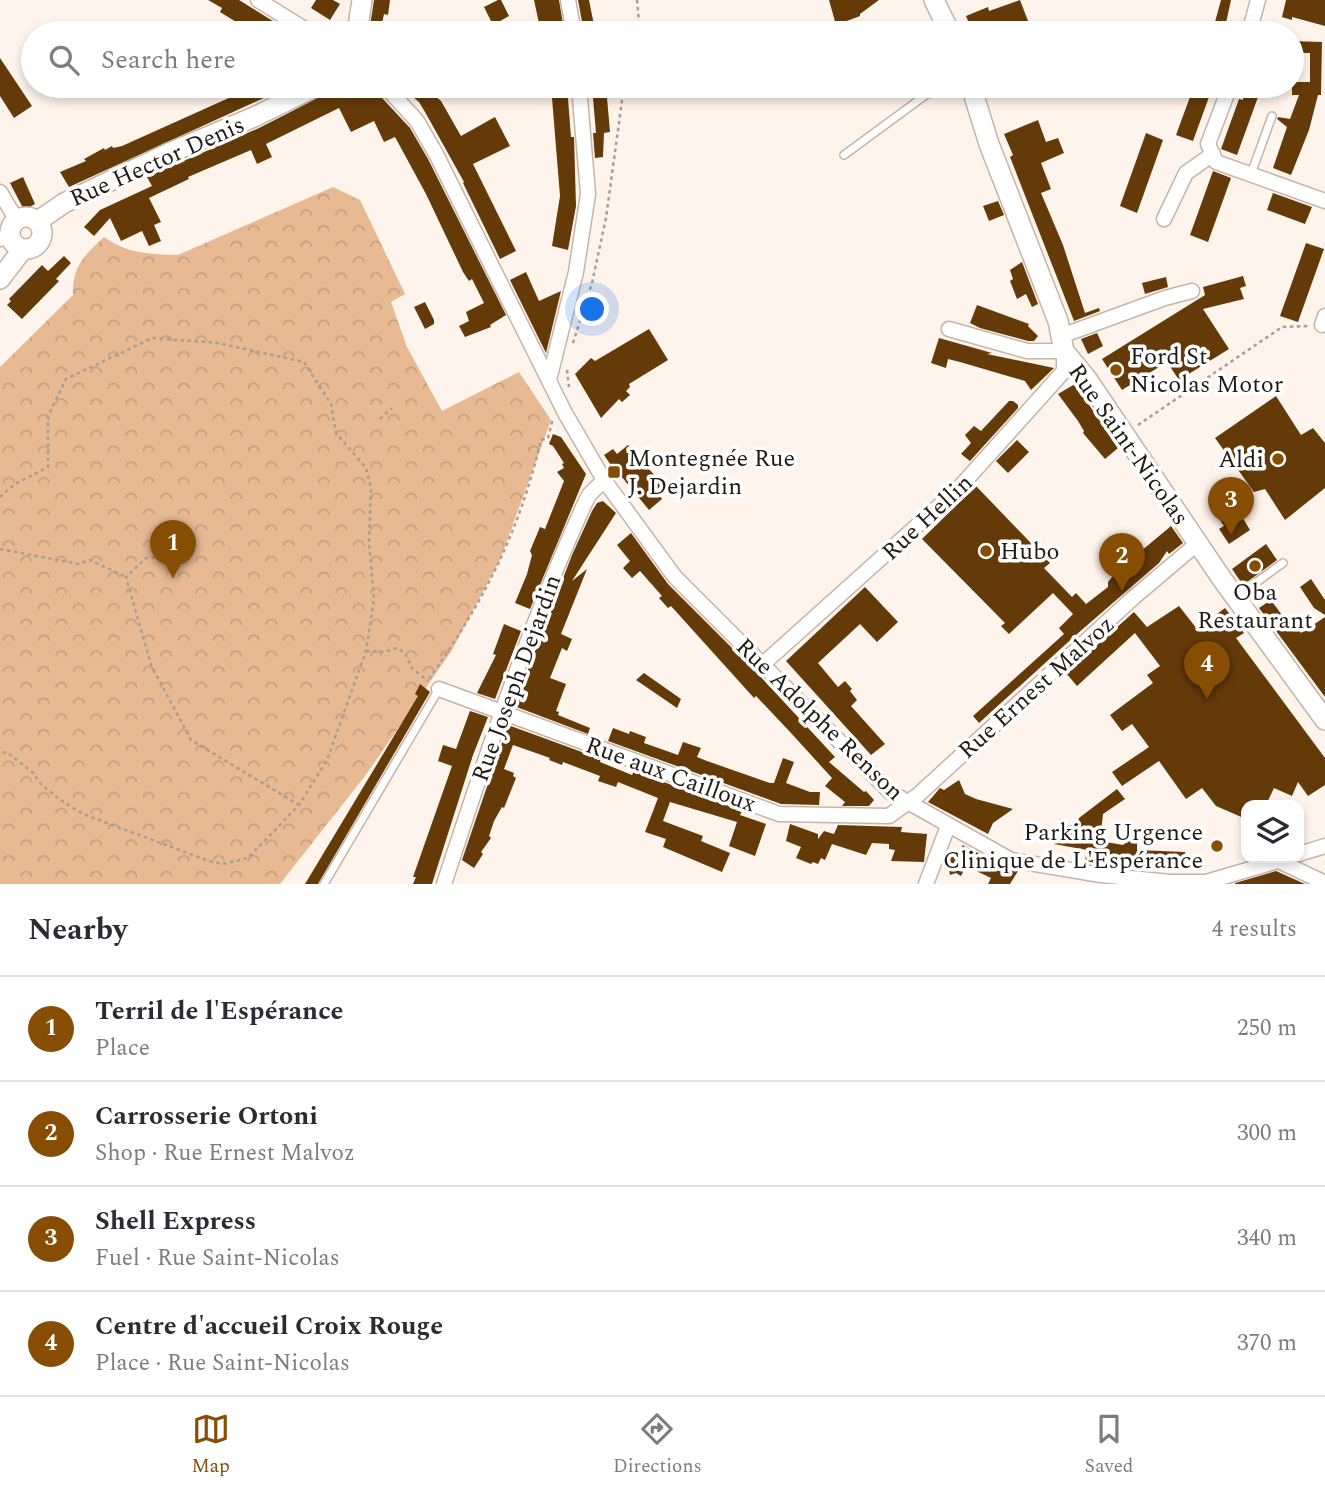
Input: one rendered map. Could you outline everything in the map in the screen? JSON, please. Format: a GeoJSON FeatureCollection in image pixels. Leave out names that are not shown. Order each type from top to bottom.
{"type":"FeatureCollection","features":[{"type":"Feature","properties":{"kind":"street"},"geometry":{"type":"LineString","coordinates":[[258,0],[292,21]]}},
{"type":"Feature","properties":{"kind":"street"},"geometry":{"type":"LineString","coordinates":[[359,21],[362,0]]}},
{"type":"Feature","properties":{"kind":"street"},"geometry":{"type":"LineString","coordinates":[[568,0],[572,21]]}},
{"type":"Feature","properties":{"kind":"street"},"geometry":{"type":"LineString","coordinates":[[933,0],[944,21]]}},
{"type":"Feature","properties":{"kind":"street"},"geometry":{"type":"LineString","coordinates":[[1252,21],[1258,0]]}},
{"type":"Feature","properties":{"kind":"street","name":"Rue Hector Denis"},"geometry":{"type":"LineString","coordinates":[[38,221],[64,203],[293,98]]}},
{"type":"Feature","properties":{"kind":"street","name":"Rue Adolphe Renson"},"geometry":{"type":"LineString","coordinates":[[396,98],[417,121],[423,132],[565,413],[604,480],[675,577],[890,792],[1011,860],[1135,878],[1206,882],[1270,863]]}},
{"type":"Feature","properties":{"kind":"street"},"geometry":{"type":"LineString","coordinates":[[549,380],[576,272],[587,194],[580,98]]}},
{"type":"Feature","properties":{"kind":"street","name":"Rue Saint-Nicolas"},"geometry":{"type":"LineString","coordinates":[[975,98],[989,144],[1058,321],[1063,343],[1236,598],[1325,720]]}},
{"type":"Feature","properties":{"kind":"street"},"geometry":{"type":"LineString","coordinates":[[1225,98],[1208,144],[1216,162],[1325,201]]}},
{"type":"Feature","properties":{"kind":"street"},"geometry":{"type":"LineString","coordinates":[[1164,219],[1186,173],[1213,154]]}},
{"type":"Feature","properties":{"kind":"street"},"geometry":{"type":"LineString","coordinates":[[0,192],[12,236],[35,247],[40,242],[43,231],[38,221],[27,216],[12,236],[0,279]]}},
{"type":"Feature","properties":{"kind":"street","name":"Rue Saint-Nicolas"},"geometry":{"type":"LineString","coordinates":[[1063,343],[1165,298],[1192,291]]}},
{"type":"Feature","properties":{"kind":"street"},"geometry":{"type":"LineString","coordinates":[[949,329],[1027,351],[1063,343]]}},
{"type":"Feature","properties":{"kind":"street","name":"Rue Hellin"},"geometry":{"type":"LineString","coordinates":[[762,665],[949,498],[984,463],[1064,372],[1063,343]]}},
{"type":"Feature","properties":{"kind":"street","name":"Rue Joseph Dejardin"},"geometry":{"type":"LineString","coordinates":[[444,884],[500,712],[579,515],[589,495],[604,480]]}},
{"type":"Feature","properties":{"kind":"street","name":"Rue Ernest Malvoz"},"geometry":{"type":"LineString","coordinates":[[906,803],[918,795],[1133,598],[1198,543]]}},
{"type":"Feature","properties":{"kind":"street","name":"Rue aux Cailloux"},"geometry":{"type":"LineString","coordinates":[[433,685],[779,814],[889,816],[906,803]]}},
{"type":"Feature","properties":{"kind":"street"},"geometry":{"type":"LineString","coordinates":[[926,884],[948,826]]}},
{"type":"Feature","properties":{"kind":"street"},"geometry":{"type":"LineString","coordinates":[[1304,852],[1325,846]]}},
{"type":"Feature","properties":{"kind":"street"},"geometry":{"type":"LineString","coordinates":[[1291,863],[1325,883]]}},
{"type":"Feature","properties":{"kind":"lane"},"geometry":{"type":"LineString","coordinates":[[844,155],[922,98]]}},
{"type":"Feature","properties":{"kind":"lane"},"geometry":{"type":"LineString","coordinates":[[1251,174],[1272,116]]}},
{"type":"Feature","properties":{"kind":"lane"},"geometry":{"type":"LineString","coordinates":[[1236,598],[1283,563]]}},
{"type":"Feature","properties":{"kind":"lane"},"geometry":{"type":"LineString","coordinates":[[324,884],[433,685]]}},
{"type":"Feature","properties":{"kind":"path"},"geometry":{"type":"LineString","coordinates":[[637,0],[639,21]]}},
{"type":"Feature","properties":{"kind":"path"},"geometry":{"type":"LineString","coordinates":[[1124,434],[1282,327],[1323,321]]}},
{"type":"Feature","properties":{"kind":"path"},"geometry":{"type":"LineString","coordinates":[[0,496],[15,484],[48,467],[48,416],[66,379],[152,338],[218,343],[304,362],[331,404],[337,433],[366,468],[371,488],[369,541],[374,599],[366,651],[327,760],[299,805],[248,858],[223,864],[209,861],[83,814],[50,792],[32,772],[7,752],[0,753]]}},
{"type":"Feature","properties":{"kind":"path"},"geometry":{"type":"LineString","coordinates":[[380,419],[392,408]]}},
{"type":"Feature","properties":{"kind":"path"},"geometry":{"type":"LineString","coordinates":[[0,550],[79,564],[90,560],[126,577],[151,665],[191,740],[299,805]]}},
{"type":"Feature","properties":{"kind":"path"},"geometry":{"type":"LineString","coordinates":[[126,577],[146,558],[166,557],[174,567],[173,578]]}},
{"type":"Feature","properties":{"kind":"path"},"geometry":{"type":"LineString","coordinates":[[366,651],[384,652],[397,648],[405,653],[412,667],[433,685]]}},
{"type":"Feature","properties":{"kind":"green space"},"geometry":{"type":"Polygon","coordinates":[[[333,187],[360,200],[405,294],[391,302],[407,347],[442,411],[519,372],[551,420],[500,560],[452,650],[368,772],[280,884],[0,884],[0,367],[73,295],[77,269],[104,237],[130,250],[178,255],[333,187]]]}},
{"type":"Feature","properties":{"kind":"building"},"geometry":{"type":"Polygon","coordinates":[[[208,0],[239,0],[273,21],[235,21],[220,12],[222,8],[208,0]]]}},
{"type":"Feature","properties":{"kind":"building"},"geometry":{"type":"Polygon","coordinates":[[[316,0],[333,0],[340,4],[330,20],[311,8],[316,0]]]}},
{"type":"Feature","properties":{"kind":"building"},"geometry":{"type":"Polygon","coordinates":[[[374,0],[390,0],[388,15],[384,14],[383,21],[371,21],[374,0]]]}},
{"type":"Feature","properties":{"kind":"building"},"geometry":{"type":"Polygon","coordinates":[[[501,0],[509,16],[500,21],[491,21],[484,7],[501,0]]]}},
{"type":"Feature","properties":{"kind":"building"},"geometry":{"type":"Polygon","coordinates":[[[534,0],[559,0],[562,21],[538,21],[534,0]]]}},
{"type":"Feature","properties":{"kind":"building"},"geometry":{"type":"Polygon","coordinates":[[[578,0],[589,0],[593,21],[582,21],[578,0]]]}},
{"type":"Feature","properties":{"kind":"building"},"geometry":{"type":"Polygon","coordinates":[[[829,0],[879,0],[860,16],[847,21],[835,21],[829,0]]]}},
{"type":"Feature","properties":{"kind":"building"},"geometry":{"type":"Polygon","coordinates":[[[1020,0],[1028,21],[968,21],[966,16],[988,7],[989,11],[1020,0]]]}},
{"type":"Feature","properties":{"kind":"building"},"geometry":{"type":"Polygon","coordinates":[[[1221,0],[1231,0],[1226,21],[1215,21],[1221,0]]]}},
{"type":"Feature","properties":{"kind":"building"},"geometry":{"type":"Polygon","coordinates":[[[1286,0],[1325,0],[1325,26],[1282,17],[1286,0]]]}},
{"type":"Feature","properties":{"kind":"building"},"geometry":{"type":"Polygon","coordinates":[[[1304,41],[1322,42],[1321,95],[1318,95],[1309,130],[1291,175],[1273,168],[1287,127],[1277,119],[1290,119],[1298,98],[1304,98],[1304,82],[1310,82],[1310,53],[1304,53],[1304,41]]]}},
{"type":"Feature","properties":{"kind":"building"},"geometry":{"type":"Polygon","coordinates":[[[0,58],[21,90],[21,98],[27,98],[32,106],[14,118],[0,96],[0,58]]]}},
{"type":"Feature","properties":{"kind":"building"},"geometry":{"type":"Polygon","coordinates":[[[229,98],[264,98],[69,187],[60,172],[86,161],[84,159],[104,148],[122,146],[229,98]]]}},
{"type":"Feature","properties":{"kind":"building"},"geometry":{"type":"Polygon","coordinates":[[[318,98],[382,98],[410,128],[428,159],[506,315],[490,325],[491,327],[465,337],[459,326],[469,321],[466,312],[484,303],[472,279],[469,281],[463,272],[395,137],[384,142],[374,121],[351,132],[339,108],[266,144],[272,157],[257,164],[251,150],[188,177],[189,179],[149,198],[161,222],[154,225],[161,241],[149,246],[142,231],[121,241],[110,218],[94,236],[84,227],[100,210],[152,186],[147,177],[259,128],[318,98]]]}},
{"type":"Feature","properties":{"kind":"building"},"geometry":{"type":"Polygon","coordinates":[[[414,98],[438,98],[461,136],[495,117],[510,146],[473,164],[516,251],[500,259],[464,182],[414,98]]]}},
{"type":"Feature","properties":{"kind":"building"},"geometry":{"type":"Polygon","coordinates":[[[552,98],[568,98],[571,137],[574,137],[576,206],[568,250],[552,246],[560,196],[552,98]]]}},
{"type":"Feature","properties":{"kind":"building"},"geometry":{"type":"Polygon","coordinates":[[[593,98],[607,98],[610,132],[604,133],[603,157],[595,158],[593,133],[596,133],[593,98]]]}},
{"type":"Feature","properties":{"kind":"building"},"geometry":{"type":"Polygon","coordinates":[[[1190,98],[1209,98],[1193,141],[1176,135],[1190,98]]]}},
{"type":"Feature","properties":{"kind":"building"},"geometry":{"type":"Polygon","coordinates":[[[1258,98],[1237,155],[1221,149],[1239,99],[1258,98]]]}},
{"type":"Feature","properties":{"kind":"building"},"geometry":{"type":"Polygon","coordinates":[[[1038,120],[1046,142],[1058,138],[1064,153],[1041,163],[1051,189],[1041,193],[1063,245],[1085,313],[1099,308],[1100,311],[1074,321],[1010,157],[1013,155],[1004,134],[1038,120]]]}},
{"type":"Feature","properties":{"kind":"building"},"geometry":{"type":"Polygon","coordinates":[[[1146,133],[1163,140],[1137,213],[1120,206],[1146,133]]]}},
{"type":"Feature","properties":{"kind":"building"},"geometry":{"type":"Polygon","coordinates":[[[1213,171],[1231,178],[1208,242],[1190,235],[1213,171]]]}},
{"type":"Feature","properties":{"kind":"building"},"geometry":{"type":"Polygon","coordinates":[[[23,177],[35,204],[24,210],[10,183],[23,177]]]}},
{"type":"Feature","properties":{"kind":"building"},"geometry":{"type":"Polygon","coordinates":[[[1273,193],[1312,207],[1305,224],[1267,210],[1273,193]]]}},
{"type":"Feature","properties":{"kind":"building"},"geometry":{"type":"Polygon","coordinates":[[[998,201],[1004,215],[989,221],[983,206],[998,201]]]}},
{"type":"Feature","properties":{"kind":"building"},"geometry":{"type":"Polygon","coordinates":[[[1306,243],[1324,249],[1298,322],[1280,316],[1306,243]]]}},
{"type":"Feature","properties":{"kind":"building"},"geometry":{"type":"Polygon","coordinates":[[[64,256],[71,263],[56,279],[59,281],[22,319],[7,305],[11,301],[9,299],[42,265],[48,271],[64,256]]]}},
{"type":"Feature","properties":{"kind":"building"},"geometry":{"type":"Polygon","coordinates":[[[1022,262],[1038,304],[1032,307],[1026,294],[1017,299],[1010,281],[1013,279],[1010,270],[1022,262]]]}},
{"type":"Feature","properties":{"kind":"building"},"geometry":{"type":"Polygon","coordinates":[[[526,272],[539,301],[561,291],[546,353],[510,280],[526,272]]]}},
{"type":"Feature","properties":{"kind":"building"},"geometry":{"type":"Polygon","coordinates":[[[1243,276],[1246,286],[1240,288],[1244,299],[1203,309],[1229,349],[1179,380],[1167,362],[1122,390],[1102,359],[1205,295],[1203,287],[1243,276]]]}},
{"type":"Feature","properties":{"kind":"building"},"geometry":{"type":"Polygon","coordinates":[[[1166,277],[1168,287],[1145,294],[1142,283],[1166,277]]]}},
{"type":"Feature","properties":{"kind":"building"},"geometry":{"type":"Polygon","coordinates":[[[425,302],[434,324],[425,329],[414,307],[425,302]]]}},
{"type":"Feature","properties":{"kind":"building"},"geometry":{"type":"Polygon","coordinates":[[[977,305],[1029,324],[1038,336],[1034,341],[1028,341],[970,323],[977,305]]]}},
{"type":"Feature","properties":{"kind":"building"},"geometry":{"type":"Polygon","coordinates":[[[649,329],[668,360],[629,384],[630,387],[626,391],[630,395],[622,402],[619,399],[601,418],[575,374],[591,358],[595,361],[649,329]]]}},
{"type":"Feature","properties":{"kind":"building"},"geometry":{"type":"Polygon","coordinates":[[[1097,333],[1103,346],[1088,354],[1081,339],[1097,333]]]}},
{"type":"Feature","properties":{"kind":"building"},"geometry":{"type":"Polygon","coordinates":[[[939,338],[992,353],[987,354],[1054,368],[1031,390],[1025,381],[960,362],[948,359],[946,368],[931,363],[939,338]]]}},
{"type":"Feature","properties":{"kind":"building"},"geometry":{"type":"Polygon","coordinates":[[[1075,384],[1118,448],[1105,459],[1083,433],[1078,421],[1058,394],[1075,384]]]}},
{"type":"Feature","properties":{"kind":"building","name":"Aldi"},"geometry":{"type":"Polygon","coordinates":[[[1276,396],[1301,435],[1313,428],[1325,443],[1325,488],[1285,520],[1265,489],[1254,492],[1215,438],[1276,396]]]}},
{"type":"Feature","properties":{"kind":"building"},"geometry":{"type":"Polygon","coordinates":[[[1009,401],[1013,401],[1018,408],[970,461],[961,454],[971,443],[965,435],[974,426],[981,431],[1009,401]]]}},
{"type":"Feature","properties":{"kind":"building"},"geometry":{"type":"Polygon","coordinates":[[[553,434],[561,437],[586,474],[530,609],[515,603],[527,574],[532,555],[530,551],[540,527],[545,529],[564,481],[557,472],[564,468],[564,463],[549,444],[553,434]]]}},
{"type":"Feature","properties":{"kind":"building"},"geometry":{"type":"Polygon","coordinates":[[[1017,440],[1029,452],[1008,473],[996,461],[1017,440]]]}},
{"type":"Feature","properties":{"kind":"building"},"geometry":{"type":"Polygon","coordinates":[[[628,445],[661,486],[656,490],[662,499],[649,510],[621,476],[619,477],[604,455],[613,449],[617,454],[628,445]]]}},
{"type":"Feature","properties":{"kind":"building"},"geometry":{"type":"Polygon","coordinates":[[[976,486],[1050,563],[1044,568],[1072,597],[1076,593],[1086,604],[1108,587],[1113,576],[1122,585],[1128,562],[1171,526],[1183,543],[1169,554],[1167,551],[1159,563],[979,723],[973,716],[1064,634],[1059,628],[1073,614],[1053,593],[1009,634],[1001,626],[1005,623],[922,539],[976,486]]]}},
{"type":"Feature","properties":{"kind":"building"},"geometry":{"type":"Polygon","coordinates":[[[1230,497],[1250,530],[1229,544],[1219,529],[1224,526],[1212,508],[1230,497]]]}},
{"type":"Feature","properties":{"kind":"building"},"geometry":{"type":"Polygon","coordinates":[[[603,501],[616,513],[572,581],[587,569],[561,634],[572,639],[567,651],[562,648],[550,678],[566,684],[556,711],[559,712],[558,715],[590,728],[588,734],[514,706],[572,555],[592,511],[597,503],[603,501]]]}},
{"type":"Feature","properties":{"kind":"building"},"geometry":{"type":"Polygon","coordinates":[[[631,533],[668,584],[759,675],[835,757],[829,762],[874,800],[869,806],[842,806],[845,802],[825,786],[832,778],[791,733],[756,696],[754,698],[671,606],[668,608],[659,598],[662,596],[640,571],[632,578],[623,568],[630,561],[617,545],[631,533]]]}},
{"type":"Feature","properties":{"kind":"building","name":"Oba Restaurant"},"geometry":{"type":"Polygon","coordinates":[[[1266,544],[1277,560],[1243,585],[1232,569],[1266,544]]]}},
{"type":"Feature","properties":{"kind":"building"},"geometry":{"type":"Polygon","coordinates":[[[1311,579],[1325,600],[1325,615],[1314,608],[1300,587],[1311,579]]]}},
{"type":"Feature","properties":{"kind":"building"},"geometry":{"type":"Polygon","coordinates":[[[865,587],[898,622],[877,642],[860,624],[818,663],[838,687],[845,681],[852,689],[850,691],[857,700],[851,706],[885,744],[871,755],[786,661],[865,587]]]}},
{"type":"Feature","properties":{"kind":"building"},"geometry":{"type":"Polygon","coordinates":[[[1271,600],[1284,618],[1289,616],[1301,633],[1325,617],[1325,697],[1259,608],[1271,600]]]}},
{"type":"Feature","properties":{"kind":"building"},"geometry":{"type":"Polygon","coordinates":[[[1179,606],[1197,629],[1225,608],[1244,633],[1236,638],[1325,758],[1325,785],[1308,796],[1298,782],[1292,796],[1274,788],[1268,800],[1241,800],[1241,817],[1216,806],[1202,788],[1186,799],[1159,761],[1122,786],[1112,772],[1149,747],[1132,724],[1122,731],[1110,715],[1153,683],[1147,675],[1160,666],[1135,633],[1077,686],[1066,673],[1134,612],[1147,627],[1179,606]]]}},
{"type":"Feature","properties":{"kind":"building"},"geometry":{"type":"Polygon","coordinates":[[[504,624],[521,631],[495,699],[477,693],[496,655],[493,654],[504,624]]]}},
{"type":"Feature","properties":{"kind":"building"},"geometry":{"type":"Polygon","coordinates":[[[644,673],[681,699],[677,708],[636,680],[644,673]]]}},
{"type":"Feature","properties":{"kind":"building"},"geometry":{"type":"Polygon","coordinates":[[[420,684],[430,692],[318,884],[305,884],[418,696],[415,694],[420,684]]]}},
{"type":"Feature","properties":{"kind":"building"},"geometry":{"type":"Polygon","coordinates":[[[470,711],[488,717],[473,755],[432,884],[413,884],[416,877],[413,877],[452,766],[438,761],[443,745],[456,749],[470,711]]]}},
{"type":"Feature","properties":{"kind":"building"},"geometry":{"type":"Polygon","coordinates":[[[508,725],[601,759],[600,762],[632,775],[634,771],[742,811],[740,815],[766,824],[755,856],[729,846],[737,822],[670,802],[663,821],[703,836],[701,841],[730,853],[722,872],[663,847],[666,839],[645,832],[658,798],[618,782],[616,787],[598,781],[600,776],[563,762],[562,765],[513,745],[504,769],[514,773],[516,778],[504,808],[502,807],[494,821],[489,836],[491,838],[474,868],[462,860],[508,725]]]}},
{"type":"Feature","properties":{"kind":"building"},"geometry":{"type":"Polygon","coordinates":[[[613,728],[646,737],[644,743],[678,755],[683,742],[701,748],[697,757],[770,783],[774,783],[783,758],[794,762],[786,783],[810,792],[820,792],[819,805],[781,804],[608,741],[613,728]]]}},
{"type":"Feature","properties":{"kind":"building"},"geometry":{"type":"Polygon","coordinates":[[[959,780],[965,794],[1013,809],[993,823],[988,834],[928,802],[940,788],[944,790],[959,780]]]}},
{"type":"Feature","properties":{"kind":"building"},"geometry":{"type":"Polygon","coordinates":[[[1117,789],[1125,799],[1103,814],[1100,841],[1123,845],[1137,833],[1137,850],[1185,852],[1190,870],[1125,867],[1085,861],[1087,850],[1054,844],[1061,833],[1067,834],[1068,826],[1078,823],[1079,818],[1117,789]]]}},
{"type":"Feature","properties":{"kind":"building"},"geometry":{"type":"Polygon","coordinates":[[[790,824],[818,834],[818,839],[824,831],[834,834],[838,825],[902,827],[901,832],[927,834],[924,862],[891,861],[895,850],[889,849],[889,844],[872,843],[866,855],[832,844],[825,860],[821,858],[818,864],[811,864],[796,858],[801,847],[786,841],[790,824]]]}},
{"type":"Feature","properties":{"kind":"building"},"geometry":{"type":"Polygon","coordinates":[[[963,845],[1006,868],[1018,871],[1010,884],[988,884],[991,878],[966,866],[961,876],[956,873],[950,875],[949,870],[944,868],[944,863],[950,852],[958,856],[963,845]]]}},
{"type":"Feature","properties":{"kind":"building"},"geometry":{"type":"Polygon","coordinates":[[[1276,871],[1305,884],[1235,884],[1235,883],[1276,871]]]}},
{"type":"Feature","properties":{"kind":"place","name":"Ford St Nicolas Motor"},"geometry":{"type":"Point","coordinates":[1116,370]}},
{"type":"Feature","properties":{"kind":"place","name":"Aldi"},"geometry":{"type":"Point","coordinates":[1278,459]}},
{"type":"Feature","properties":{"kind":"place","name":"Montegnée Rue J. Dejardin"},"geometry":{"type":"Point","coordinates":[614,472]}},
{"type":"Feature","properties":{"kind":"place","name":"Shell Express"},"geometry":{"type":"Point","coordinates":[1231,535]}},
{"type":"Feature","properties":{"kind":"place","name":"Hubo"},"geometry":{"type":"Point","coordinates":[986,551]}},
{"type":"Feature","properties":{"kind":"place","name":"Oba Restaurant"},"geometry":{"type":"Point","coordinates":[1255,566]}},
{"type":"Feature","properties":{"kind":"place","name":"Terril de l'Espérance"},"geometry":{"type":"Point","coordinates":[173,578]}},
{"type":"Feature","properties":{"kind":"place","name":"Carrosserie Ortoni"},"geometry":{"type":"Point","coordinates":[1122,591]}},
{"type":"Feature","properties":{"kind":"place","name":"Centre d'accueil Croix Rouge"},"geometry":{"type":"Point","coordinates":[1207,699]}},
{"type":"Feature","properties":{"kind":"place","name":"Parking Urgence Clinique de L'Espérance"},"geometry":{"type":"Point","coordinates":[1217,846]}}]}
